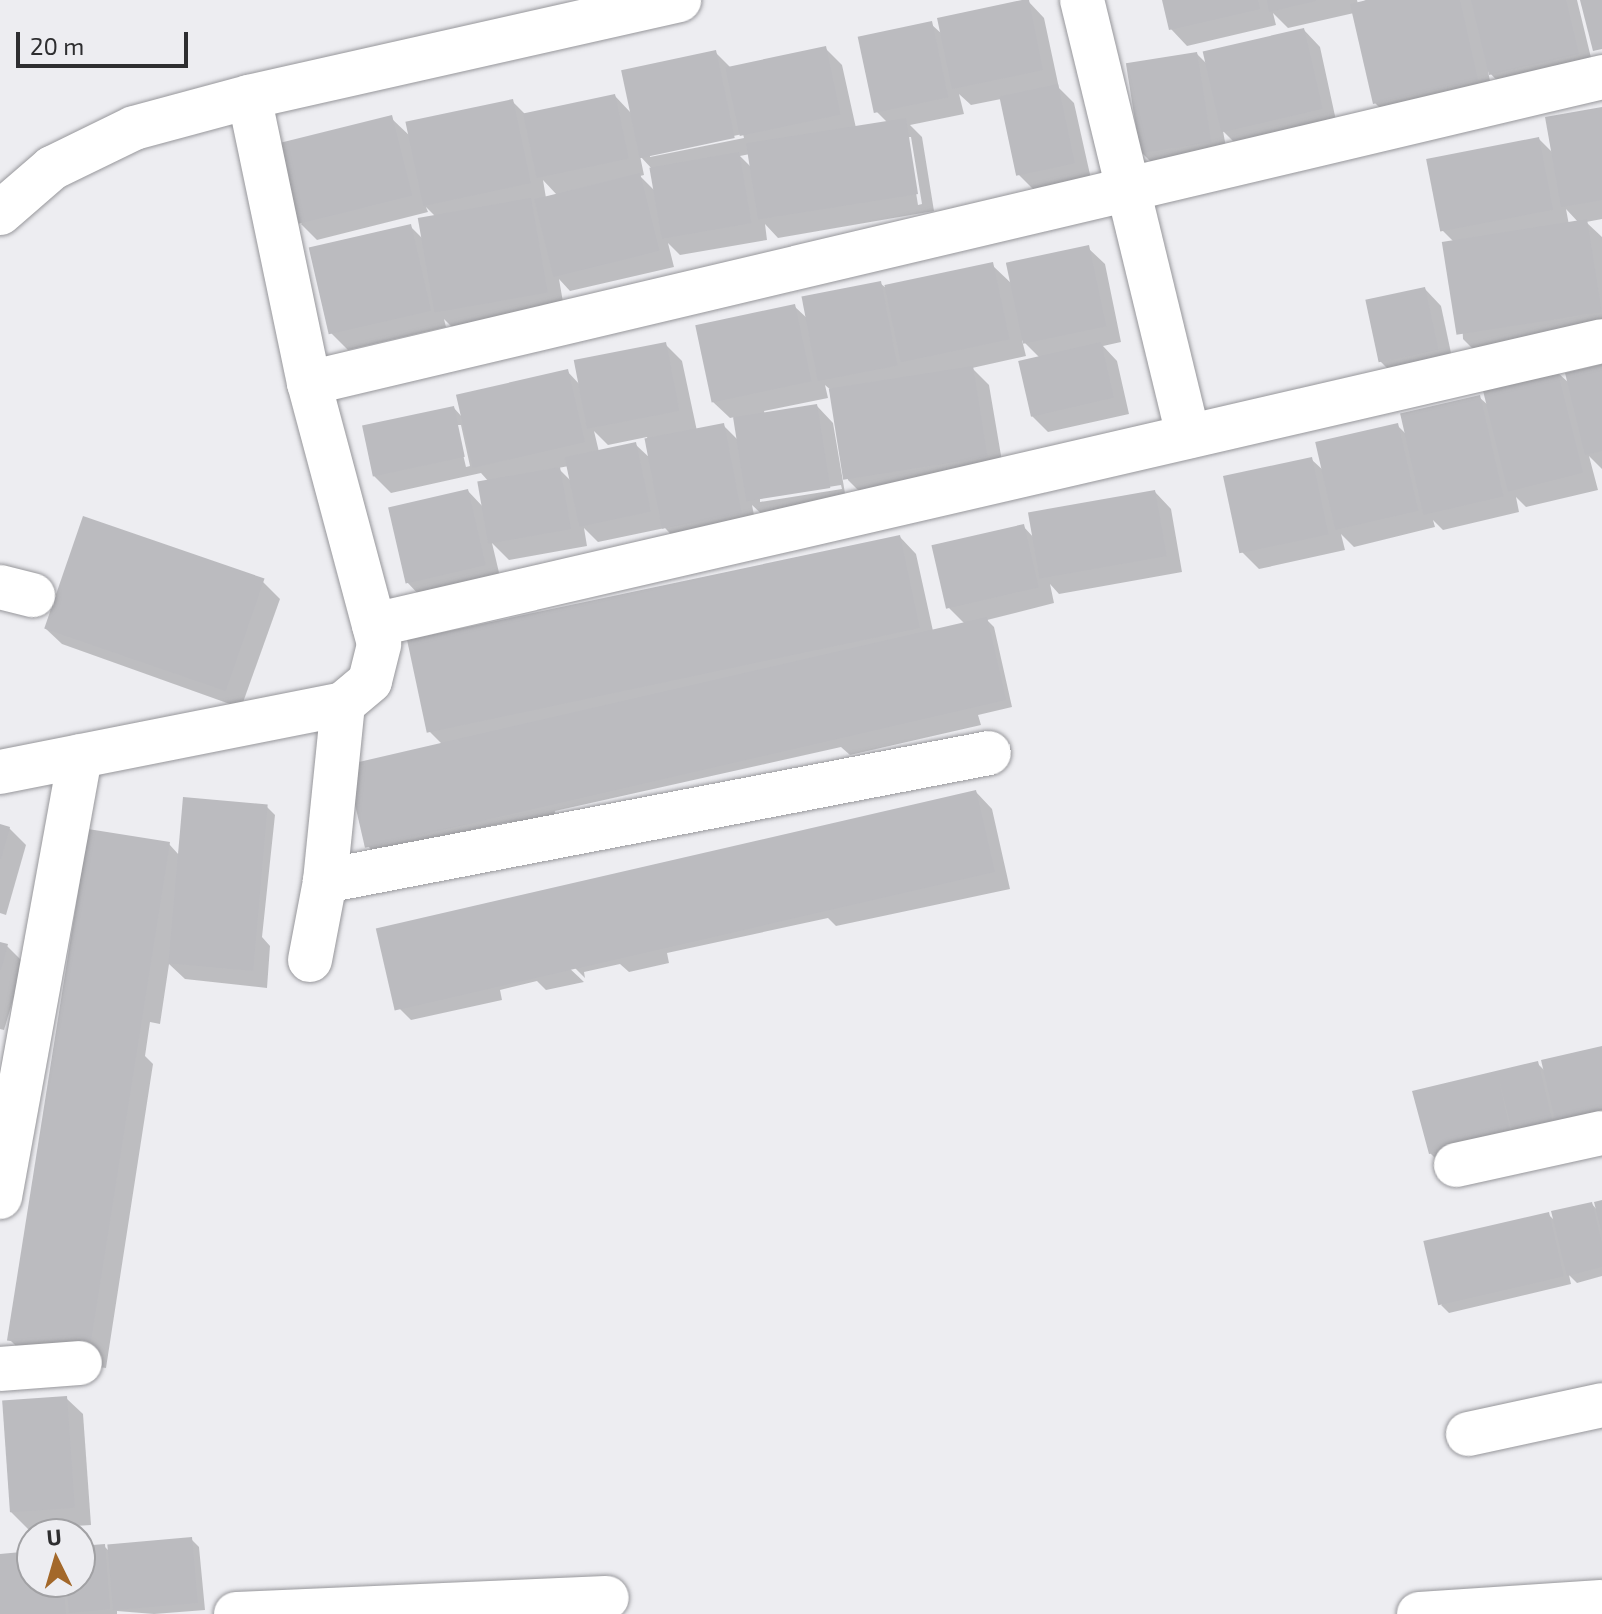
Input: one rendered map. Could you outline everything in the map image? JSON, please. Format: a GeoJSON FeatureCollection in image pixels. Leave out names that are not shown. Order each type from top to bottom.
{"type":"FeatureCollection","features":[{"type":"Feature","properties":{"kind":"street"},"geometry":{"type":"LineString","coordinates":[[0,213],[52,168],[134,128],[249,97],[679,0]]}},
{"type":"Feature","properties":{"kind":"street"},"geometry":{"type":"LineString","coordinates":[[1082,0],[1188,436]]}},
{"type":"Feature","properties":{"kind":"street"},"geometry":{"type":"LineString","coordinates":[[309,383],[1602,77]]}},
{"type":"Feature","properties":{"kind":"street"},"geometry":{"type":"LineString","coordinates":[[0,772],[343,704],[370,681],[379,644],[309,383],[249,97]]}},
{"type":"Feature","properties":{"kind":"street"},"geometry":{"type":"LineString","coordinates":[[374,625],[1602,341]]}},
{"type":"Feature","properties":{"kind":"street"},"geometry":{"type":"LineString","coordinates":[[310,960],[325,881],[343,704]]}},
{"type":"Feature","properties":{"kind":"street"},"geometry":{"type":"LineString","coordinates":[[325,881],[989,753]]}},
{"type":"Feature","properties":{"kind":"street"},"geometry":{"type":"LineString","coordinates":[[0,1197],[80,756]]}},
{"type":"Feature","properties":{"kind":"street"},"geometry":{"type":"LineString","coordinates":[[1456,1165],[1602,1133]]}},
{"type":"Feature","properties":{"kind":"street"},"geometry":{"type":"LineString","coordinates":[[0,1369],[80,1363]]}},
{"type":"Feature","properties":{"kind":"street"},"geometry":{"type":"LineString","coordinates":[[1468,1434],[1602,1405]]}},
{"type":"Feature","properties":{"kind":"street"},"geometry":{"type":"LineString","coordinates":[[253,1613],[525,1607],[607,1598]]}},
{"type":"Feature","properties":{"kind":"street"},"geometry":{"type":"LineString","coordinates":[[1419,1614],[1602,1602]]}},
{"type":"Feature","properties":{"kind":"building"},"geometry":{"type":"Polygon","coordinates":[[[1029,0],[1043,70],[952,89],[937,18],[1029,0]]]}},
{"type":"Feature","properties":{"kind":"building"},"geometry":{"type":"Polygon","coordinates":[[[1162,0],[1258,0],[1260,9],[1169,30],[1162,0]]]}},
{"type":"Feature","properties":{"kind":"building"},"geometry":{"type":"Polygon","coordinates":[[[1267,0],[1316,0],[1316,1],[1269,12],[1267,0]]]}},
{"type":"Feature","properties":{"kind":"building"},"geometry":{"type":"Polygon","coordinates":[[[1367,0],[1460,0],[1478,80],[1373,104],[1350,4],[1367,0]]]}},
{"type":"Feature","properties":{"kind":"building"},"geometry":{"type":"Polygon","coordinates":[[[1471,0],[1566,0],[1579,54],[1489,75],[1471,0]]]}},
{"type":"Feature","properties":{"kind":"building"},"geometry":{"type":"Polygon","coordinates":[[[1580,0],[1602,0],[1602,49],[1593,51],[1580,0]]]}},
{"type":"Feature","properties":{"kind":"building"},"geometry":{"type":"Polygon","coordinates":[[[932,21],[948,97],[874,113],[858,37],[932,21]]]}},
{"type":"Feature","properties":{"kind":"building"},"geometry":{"type":"Polygon","coordinates":[[[1304,28],[1323,109],[1221,132],[1203,51],[1304,28]]]}},
{"type":"Feature","properties":{"kind":"building"},"geometry":{"type":"Polygon","coordinates":[[[826,46],[841,114],[740,136],[725,67],[826,46]]]}},
{"type":"Feature","properties":{"kind":"building"},"geometry":{"type":"Polygon","coordinates":[[[716,50],[735,138],[640,158],[621,70],[716,50]]]}},
{"type":"Feature","properties":{"kind":"building"},"geometry":{"type":"Polygon","coordinates":[[[1197,52],[1211,142],[1140,153],[1126,63],[1197,52]]]}},
{"type":"Feature","properties":{"kind":"building"},"geometry":{"type":"Polygon","coordinates":[[[1058,84],[1075,163],[1016,176],[999,96],[1058,84]]]}},
{"type":"Feature","properties":{"kind":"building"},"geometry":{"type":"Polygon","coordinates":[[[615,94],[629,159],[537,178],[523,114],[615,94]]]}},
{"type":"Feature","properties":{"kind":"building"},"geometry":{"type":"Polygon","coordinates":[[[513,99],[531,183],[423,206],[405,122],[513,99]]]}},
{"type":"Feature","properties":{"kind":"building"},"geometry":{"type":"Polygon","coordinates":[[[1602,107],[1602,200],[1561,207],[1545,117],[1602,107]]]}},
{"type":"Feature","properties":{"kind":"building"},"geometry":{"type":"Polygon","coordinates":[[[392,115],[412,196],[299,224],[278,143],[392,115]]]}},
{"type":"Feature","properties":{"kind":"building"},"geometry":{"type":"Polygon","coordinates":[[[906,118],[918,194],[758,219],[746,143],[906,118]]]}},
{"type":"Feature","properties":{"kind":"building"},"geometry":{"type":"Polygon","coordinates":[[[1539,137],[1553,210],[1440,232],[1426,159],[1539,137]]]}},
{"type":"Feature","properties":{"kind":"building"},"geometry":{"type":"Polygon","coordinates":[[[739,152],[752,223],[662,239],[649,168],[739,152]]]}},
{"type":"Feature","properties":{"kind":"building"},"geometry":{"type":"Polygon","coordinates":[[[640,173],[659,251],[554,277],[534,199],[640,173]]]}},
{"type":"Feature","properties":{"kind":"building"},"geometry":{"type":"Polygon","coordinates":[[[531,198],[548,293],[434,313],[418,218],[531,198]]]}},
{"type":"Feature","properties":{"kind":"building"},"geometry":{"type":"Polygon","coordinates":[[[1587,219],[1602,312],[1457,335],[1442,242],[1587,219]]]}},
{"type":"Feature","properties":{"kind":"building"},"geometry":{"type":"Polygon","coordinates":[[[411,224],[431,311],[329,334],[309,248],[411,224]]]}},
{"type":"Feature","properties":{"kind":"building"},"geometry":{"type":"Polygon","coordinates":[[[1089,245],[1106,326],[1023,344],[1006,263],[1089,245]]]}},
{"type":"Feature","properties":{"kind":"building"},"geometry":{"type":"Polygon","coordinates":[[[993,262],[1009,339],[901,362],[884,285],[993,262]]]}},
{"type":"Feature","properties":{"kind":"building"},"geometry":{"type":"Polygon","coordinates":[[[881,281],[897,365],[818,381],[801,296],[881,281]]]}},
{"type":"Feature","properties":{"kind":"building"},"geometry":{"type":"Polygon","coordinates":[[[1425,287],[1438,350],[1379,362],[1365,300],[1425,287]]]}},
{"type":"Feature","properties":{"kind":"building"},"geometry":{"type":"Polygon","coordinates":[[[795,304],[811,381],[712,402],[695,325],[795,304]]]}},
{"type":"Feature","properties":{"kind":"building"},"geometry":{"type":"Polygon","coordinates":[[[666,342],[679,411],[587,429],[574,360],[666,342]]]}},
{"type":"Feature","properties":{"kind":"building"},"geometry":{"type":"Polygon","coordinates":[[[1101,342],[1114,398],[1031,417],[1018,361],[1101,342]]]}},
{"type":"Feature","properties":{"kind":"building"},"geometry":{"type":"Polygon","coordinates":[[[1602,364],[1602,451],[1585,455],[1565,373],[1602,364]]]}},
{"type":"Feature","properties":{"kind":"building"},"geometry":{"type":"Polygon","coordinates":[[[973,366],[987,457],[843,480],[829,389],[973,366]]]}},
{"type":"Feature","properties":{"kind":"building"},"geometry":{"type":"Polygon","coordinates":[[[568,369],[585,442],[473,468],[456,395],[568,369]]]}},
{"type":"Feature","properties":{"kind":"building"},"geometry":{"type":"Polygon","coordinates":[[[1557,369],[1583,473],[1508,491],[1482,388],[1557,369]]]}},
{"type":"Feature","properties":{"kind":"building"},"geometry":{"type":"Polygon","coordinates":[[[1480,395],[1503,496],[1423,515],[1400,413],[1480,395]]]}},
{"type":"Feature","properties":{"kind":"building"},"geometry":{"type":"Polygon","coordinates":[[[817,404],[830,488],[746,501],[733,417],[817,404]]]}},
{"type":"Feature","properties":{"kind":"building"},"geometry":{"type":"Polygon","coordinates":[[[454,406],[465,457],[373,476],[362,426],[454,406]]]}},
{"type":"Feature","properties":{"kind":"building"},"geometry":{"type":"Polygon","coordinates":[[[724,423],[742,513],[662,529],[644,438],[724,423]]]}},
{"type":"Feature","properties":{"kind":"building"},"geometry":{"type":"Polygon","coordinates":[[[1398,423],[1418,511],[1335,530],[1315,442],[1398,423]]]}},
{"type":"Feature","properties":{"kind":"building"},"geometry":{"type":"Polygon","coordinates":[[[636,442],[651,511],[579,527],[565,457],[636,442]]]}},
{"type":"Feature","properties":{"kind":"building"},"geometry":{"type":"Polygon","coordinates":[[[1312,457],[1328,534],[1239,553],[1223,476],[1312,457]]]}},
{"type":"Feature","properties":{"kind":"building"},"geometry":{"type":"Polygon","coordinates":[[[560,467],[571,529],[488,544],[477,482],[560,467]]]}},
{"type":"Feature","properties":{"kind":"building"},"geometry":{"type":"Polygon","coordinates":[[[468,489],[486,565],[406,583],[388,507],[468,489]]]}},
{"type":"Feature","properties":{"kind":"building"},"geometry":{"type":"Polygon","coordinates":[[[1155,490],[1167,556],[1040,578],[1028,512],[1155,490]]]}},
{"type":"Feature","properties":{"kind":"building"},"geometry":{"type":"Polygon","coordinates":[[[83,516],[265,579],[226,691],[44,629],[83,516]]]}},
{"type":"Feature","properties":{"kind":"building"},"geometry":{"type":"Polygon","coordinates":[[[1024,524],[1039,587],[946,609],[931,545],[1024,524]]]}},
{"type":"Feature","properties":{"kind":"building"},"geometry":{"type":"Polygon","coordinates":[[[900,535],[920,628],[427,733],[407,640],[900,535]]]}},
{"type":"Feature","properties":{"kind":"building"},"geometry":{"type":"Polygon","coordinates":[[[987,617],[1006,700],[365,848],[346,765],[987,617]]]}},
{"type":"Feature","properties":{"kind":"building"},"geometry":{"type":"Polygon","coordinates":[[[976,790],[995,872],[395,1010],[376,929],[976,790]]]}},
{"type":"Feature","properties":{"kind":"building"},"geometry":{"type":"Polygon","coordinates":[[[183,797],[268,804],[253,971],[168,963],[183,797]]]}},
{"type":"Feature","properties":{"kind":"building"},"geometry":{"type":"Polygon","coordinates":[[[0,824],[10,827],[1,859],[0,859],[0,824]]]}},
{"type":"Feature","properties":{"kind":"building"},"geometry":{"type":"Polygon","coordinates":[[[88,829],[170,842],[89,1354],[7,1341],[88,829]]]}},
{"type":"Feature","properties":{"kind":"building"},"geometry":{"type":"Polygon","coordinates":[[[0,942],[8,944],[1,970],[0,970],[0,942]]]}},
{"type":"Feature","properties":{"kind":"building"},"geometry":{"type":"Polygon","coordinates":[[[1602,1046],[1602,1113],[1556,1124],[1541,1060],[1602,1046]]]}},
{"type":"Feature","properties":{"kind":"building"},"geometry":{"type":"Polygon","coordinates":[[[1538,1061],[1553,1124],[1513,1134],[1499,1080],[1511,1135],[1429,1154],[1412,1091],[1538,1061]]]}},
{"type":"Feature","properties":{"kind":"building"},"geometry":{"type":"Polygon","coordinates":[[[1602,1200],[1602,1230],[1601,1230],[1594,1202],[1602,1200]]]}},
{"type":"Feature","properties":{"kind":"building"},"geometry":{"type":"Polygon","coordinates":[[[1592,1202],[1602,1243],[1602,1267],[1567,1276],[1551,1211],[1592,1202]]]}},
{"type":"Feature","properties":{"kind":"building"},"geometry":{"type":"Polygon","coordinates":[[[1549,1212],[1564,1276],[1438,1305],[1423,1241],[1549,1212]]]}},
{"type":"Feature","properties":{"kind":"building"},"geometry":{"type":"Polygon","coordinates":[[[67,1396],[75,1508],[10,1512],[2,1401],[67,1396]]]}},
{"type":"Feature","properties":{"kind":"building"},"geometry":{"type":"Polygon","coordinates":[[[192,1537],[198,1603],[113,1610],[107,1544],[192,1537]]]}},
{"type":"Feature","properties":{"kind":"building"},"geometry":{"type":"Polygon","coordinates":[[[105,1544],[110,1609],[69,1613],[68,1598],[96,1598],[96,1545],[105,1544]]]}},
{"type":"Feature","properties":{"kind":"building"},"geometry":{"type":"Polygon","coordinates":[[[16,1552],[16,1598],[64,1598],[66,1614],[0,1614],[0,1554],[16,1552]]]}}]}
